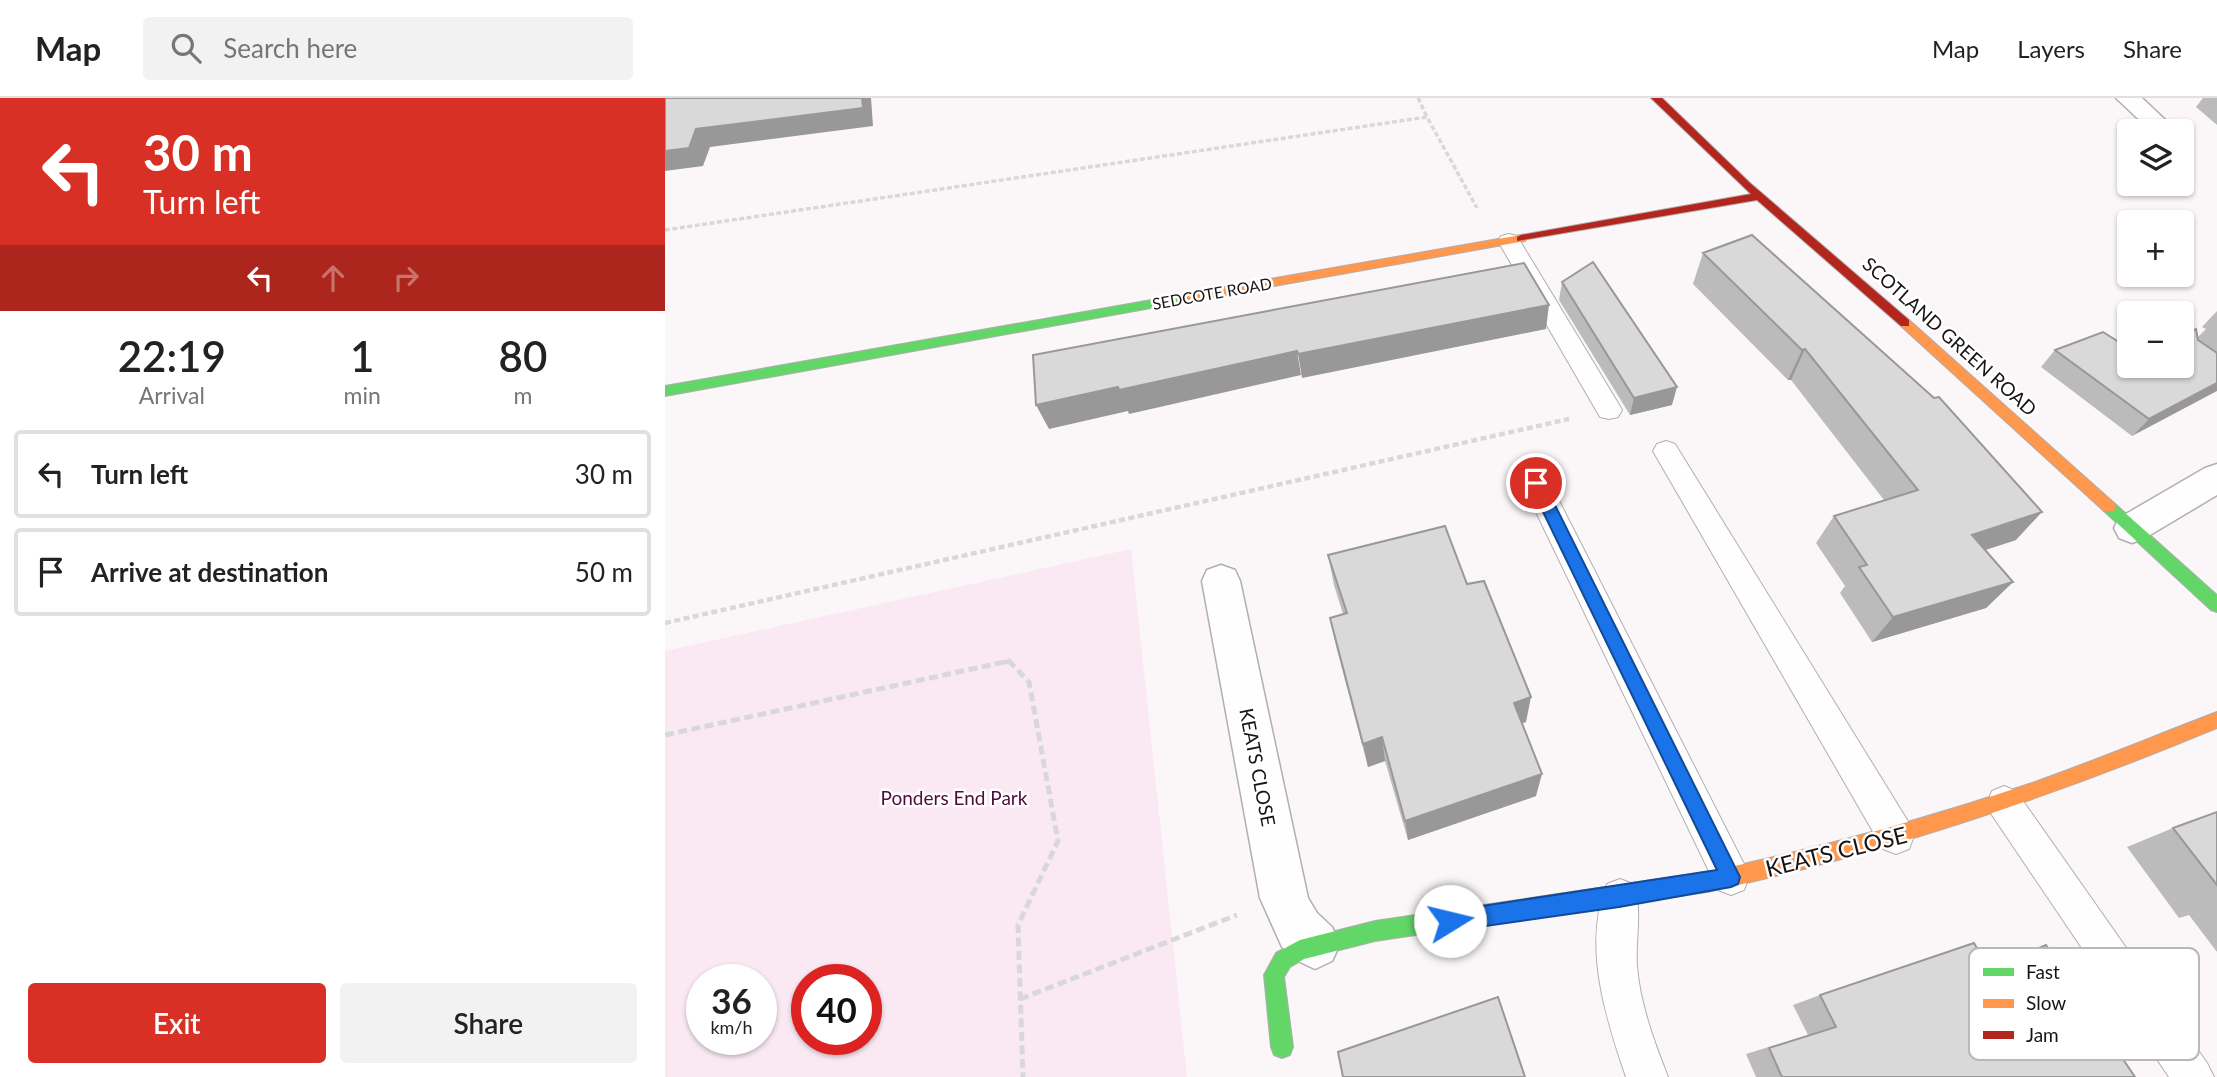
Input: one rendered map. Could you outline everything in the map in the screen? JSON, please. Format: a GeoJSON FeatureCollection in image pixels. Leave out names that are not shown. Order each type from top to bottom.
{"type":"FeatureCollection","features":[{"type":"Feature","properties":{"kind":"street","name":"SCOTLAND GREEN ROAD"},"geometry":{"type":"LineString","coordinates":[[1655,98],[1760,196],[1964,374],[2217,605]]}},
{"type":"Feature","properties":{"kind":"street"},"geometry":{"type":"LineString","coordinates":[[2128,98],[2152,119]]}},
{"type":"Feature","properties":{"kind":"street","name":"SEDCOTE ROAD"},"geometry":{"type":"LineString","coordinates":[[665,391],[1760,196]]}},
{"type":"Feature","properties":{"kind":"street"},"geometry":{"type":"LineString","coordinates":[[2132,528],[2217,478]]}},
{"type":"Feature","properties":{"kind":"street","name":"KEATS CLOSE"},"geometry":{"type":"LineString","coordinates":[[1221,581],[1284,898],[1296,925],[1307,939],[1315,944]]}},
{"type":"Feature","properties":{"kind":"street","name":"KEATS CLOSE"},"geometry":{"type":"LineString","coordinates":[[1282,1047],[1274,975],[1286,957],[1315,944],[1731,877],[1896,836],[2004,803],[2141,753],[2217,720]]}},
{"type":"Feature","properties":{"kind":"lane"},"geometry":{"type":"LineString","coordinates":[[1503,242],[1609,410]]}},
{"type":"Feature","properties":{"kind":"lane"},"geometry":{"type":"LineString","coordinates":[[1665,451],[1896,836]]}},
{"type":"Feature","properties":{"kind":"lane"},"geometry":{"type":"LineString","coordinates":[[1536,483],[1731,877]]}},
{"type":"Feature","properties":{"kind":"lane"},"geometry":{"type":"LineString","coordinates":[[2004,803],[2104,948]]}},
{"type":"Feature","properties":{"kind":"lane"},"geometry":{"type":"LineString","coordinates":[[1619,897],[1615,935],[1617,977],[1626,1023],[1647,1077]]}},
{"type":"Feature","properties":{"kind":"lane"},"geometry":{"type":"LineString","coordinates":[[2181,1060],[2193,1077]]}},
{"type":"Feature","properties":{"kind":"path"},"geometry":{"type":"LineString","coordinates":[[1418,98],[1503,242]]}},
{"type":"Feature","properties":{"kind":"path"},"geometry":{"type":"LineString","coordinates":[[665,230],[1427,117]]}},
{"type":"Feature","properties":{"kind":"path"},"geometry":{"type":"LineString","coordinates":[[665,623],[1609,410]]}},
{"type":"Feature","properties":{"kind":"path"},"geometry":{"type":"LineString","coordinates":[[665,735],[1009,661],[1029,682],[1058,841],[1018,925],[1023,1077]]}},
{"type":"Feature","properties":{"kind":"path"},"geometry":{"type":"LineString","coordinates":[[1020,999],[1172,937],[1284,898]]}},
{"type":"Feature","properties":{"kind":"green space","name":"Ponders End Park"},"geometry":{"type":"Polygon","coordinates":[[[1131,549],[1187,1077],[665,1077],[665,651],[1131,549]]]}},
{"type":"Feature","properties":{"kind":"building"},"geometry":{"type":"Polygon","coordinates":[[[665,98],[862,98],[863,108],[696,129],[689,148],[665,151],[665,98]]]}},
{"type":"Feature","properties":{"kind":"building"},"geometry":{"type":"Polygon","coordinates":[[[1752,235],[1934,398],[1939,397],[2042,512],[1972,535],[2013,582],[1893,617],[1859,567],[1867,565],[1834,516],[1918,490],[1805,349],[1802,350],[1703,253],[1752,235]]]}},
{"type":"Feature","properties":{"kind":"building"},"geometry":{"type":"Polygon","coordinates":[[[1593,262],[1677,387],[1634,398],[1562,282],[1593,262]]]}},
{"type":"Feature","properties":{"kind":"building"},"geometry":{"type":"Polygon","coordinates":[[[1524,263],[1549,305],[1298,354],[1297,351],[1119,390],[1118,387],[1036,405],[1033,355],[1524,263]]]}},
{"type":"Feature","properties":{"kind":"building"},"geometry":{"type":"Polygon","coordinates":[[[2196,329],[2198,340],[2217,353],[2217,383],[2149,419],[2055,350],[2103,332],[2117,341],[2117,378],[2194,378],[2196,329]]]}},
{"type":"Feature","properties":{"kind":"building"},"geometry":{"type":"Polygon","coordinates":[[[1445,526],[1467,584],[1484,581],[1531,697],[1514,703],[1542,774],[1405,821],[1382,737],[1363,744],[1330,618],[1347,613],[1328,555],[1445,526]]]}},
{"type":"Feature","properties":{"kind":"building"},"geometry":{"type":"Polygon","coordinates":[[[2217,812],[2217,885],[2173,828],[2217,812]]]}},
{"type":"Feature","properties":{"kind":"building"},"geometry":{"type":"Polygon","coordinates":[[[1974,943],[1977,948],[1969,948],[1969,1060],[2124,1060],[2135,1077],[1782,1077],[1769,1048],[1836,1027],[1820,995],[1974,943]]]}},
{"type":"Feature","properties":{"kind":"building"},"geometry":{"type":"Polygon","coordinates":[[[1498,997],[1525,1077],[1343,1077],[1338,1052],[1498,997]]]}},
{"type":"Feature","properties":{"kind":"traffic: fast"},"geometry":{"type":"LineString","coordinates":[[665,391],[1191,297]]}},
{"type":"Feature","properties":{"kind":"traffic: fast"},"geometry":{"type":"LineString","coordinates":[[2109,507],[2217,605]]}},
{"type":"Feature","properties":{"kind":"traffic: fast"},"geometry":{"type":"LineString","coordinates":[[1282,1047],[1274,975],[1283,960],[1300,950],[1375,931],[1707,882]]}},
{"type":"Feature","properties":{"kind":"traffic: slow"},"geometry":{"type":"LineString","coordinates":[[1191,297],[1521,239]]}},
{"type":"Feature","properties":{"kind":"traffic: slow"},"geometry":{"type":"LineString","coordinates":[[1905,323],[2109,507]]}},
{"type":"Feature","properties":{"kind":"traffic: slow"},"geometry":{"type":"LineString","coordinates":[[1707,882],[1838,852],[1966,814],[2092,770],[2217,720]]}},
{"type":"Feature","properties":{"kind":"traffic: jam"},"geometry":{"type":"LineString","coordinates":[[1656,98],[1747,185],[1905,323]]}},
{"type":"Feature","properties":{"kind":"traffic: jam"},"geometry":{"type":"LineString","coordinates":[[1521,239],[1760,196]]}},
{"type":"Feature","properties":{"kind":"route"},"geometry":{"type":"LineString","coordinates":[[1450,921],[1619,897],[1731,877],[1536,483]]}}]}
